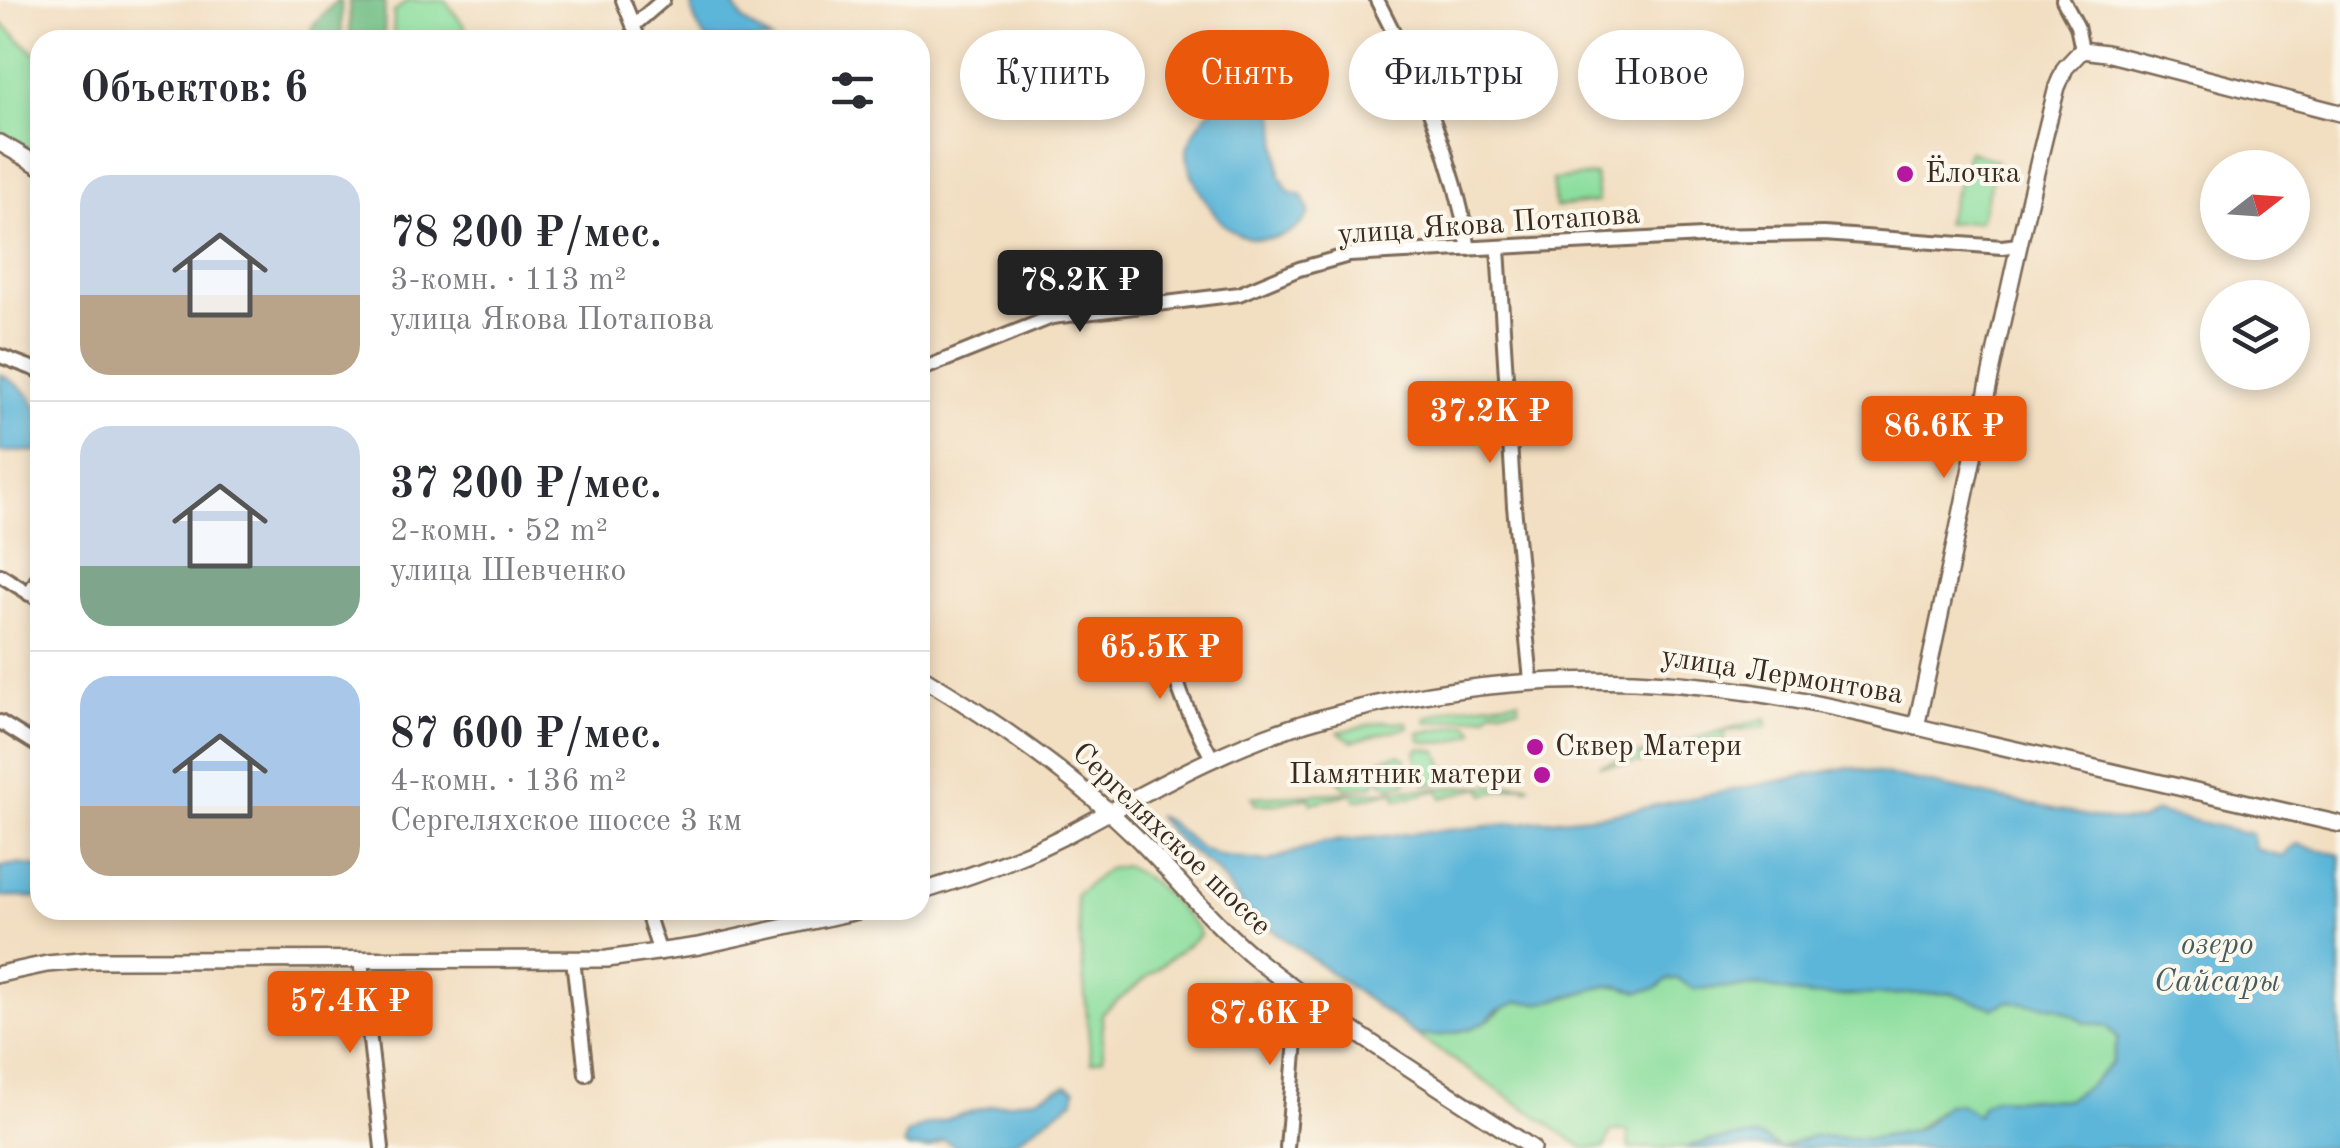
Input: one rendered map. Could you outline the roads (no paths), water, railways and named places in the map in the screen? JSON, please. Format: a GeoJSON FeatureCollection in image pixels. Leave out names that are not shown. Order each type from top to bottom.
{"type":"FeatureCollection","features":[{"type":"Feature","properties":{"kind":"main road"},"geometry":{"type":"LineString","coordinates":[[1916,727],[2018,245],[2065,68],[2082,50],[2340,113]]}},
{"type":"Feature","properties":{"kind":"main road"},"geometry":{"type":"LineString","coordinates":[[0,143],[30,160]]}},
{"type":"Feature","properties":{"kind":"main road","name":"улица Лермонтова"},"geometry":{"type":"LineString","coordinates":[[930,889],[978,874],[1081,828],[1212,758],[1318,719],[1440,690],[1531,681],[1633,680],[1722,689],[1916,727],[2340,824]]}},
{"type":"Feature","properties":{"kind":"main road","name":"Сергеляхское шоссе"},"geometry":{"type":"LineString","coordinates":[[930,682],[1009,731],[1108,811],[1224,930],[1300,992],[1532,1148]]}},
{"type":"Feature","properties":{"kind":"main road"},"geometry":{"type":"LineString","coordinates":[[0,974],[91,960],[572,958],[660,953],[815,920]]}},
{"type":"Feature","properties":{"kind":"street"},"geometry":{"type":"LineString","coordinates":[[623,0],[634,30]]}},
{"type":"Feature","properties":{"kind":"street"},"geometry":{"type":"LineString","coordinates":[[633,26],[663,0]]}},
{"type":"Feature","properties":{"kind":"street"},"geometry":{"type":"LineString","coordinates":[[1378,0],[1432,111],[1460,199],[1468,249]]}},
{"type":"Feature","properties":{"kind":"street"},"geometry":{"type":"LineString","coordinates":[[2063,0],[2077,26],[2082,50]]}},
{"type":"Feature","properties":{"kind":"street","name":"улица Якова Потапова"},"geometry":{"type":"LineString","coordinates":[[930,366],[1052,317],[1240,294],[1299,269],[1350,255],[1702,236],[1824,234],[2018,245]]}},
{"type":"Feature","properties":{"kind":"street"},"geometry":{"type":"LineString","coordinates":[[1498,248],[1514,506],[1531,681]]}},
{"type":"Feature","properties":{"kind":"street"},"geometry":{"type":"LineString","coordinates":[[0,356],[30,367]]}},
{"type":"Feature","properties":{"kind":"street"},"geometry":{"type":"LineString","coordinates":[[0,576],[30,594]]}},
{"type":"Feature","properties":{"kind":"street"},"geometry":{"type":"LineString","coordinates":[[1171,630],[1169,651],[1176,686],[1212,758]]}},
{"type":"Feature","properties":{"kind":"street"},"geometry":{"type":"LineString","coordinates":[[0,722],[30,741]]}},
{"type":"Feature","properties":{"kind":"street"},"geometry":{"type":"LineString","coordinates":[[649,920],[660,953]]}},
{"type":"Feature","properties":{"kind":"street"},"geometry":{"type":"LineString","coordinates":[[572,958],[586,1074]]}},
{"type":"Feature","properties":{"kind":"street"},"geometry":{"type":"LineString","coordinates":[[360,960],[382,1148]]}},
{"type":"Feature","properties":{"kind":"street"},"geometry":{"type":"LineString","coordinates":[[1287,1148],[1300,992]]}},
{"type":"Feature","properties":{"kind":"water"},"geometry":{"type":"Polygon","coordinates":[[[693,0],[731,0],[743,21],[756,30],[700,30],[693,0]]]}},
{"type":"Feature","properties":{"kind":"water"},"geometry":{"type":"Polygon","coordinates":[[[1204,120],[1276,120],[1280,176],[1289,192],[1303,196],[1309,212],[1304,221],[1287,233],[1266,239],[1244,236],[1226,226],[1194,180],[1187,156],[1193,135],[1204,120]]]}},
{"type":"Feature","properties":{"kind":"water"},"geometry":{"type":"Polygon","coordinates":[[[0,374],[30,397],[30,451],[0,452],[0,374]]]}},
{"type":"Feature","properties":{"kind":"water","name":"озеро Сайсары"},"geometry":{"type":"Polygon","coordinates":[[[1849,767],[2107,820],[2140,821],[2156,812],[2252,834],[2256,849],[2283,856],[2296,844],[2340,855],[2340,1148],[1780,1148],[1812,1136],[1868,1139],[1913,1131],[1947,1104],[1960,1104],[1978,1115],[1982,1105],[1994,1098],[2067,1100],[2090,1085],[2112,1063],[2118,1038],[2107,1026],[2086,1023],[2057,1007],[2010,1001],[1993,1008],[1951,993],[1810,996],[1760,986],[1694,989],[1678,979],[1668,979],[1657,988],[1639,992],[1606,986],[1542,1003],[1518,1002],[1472,1028],[1439,1036],[1416,1035],[1248,912],[1216,871],[1181,843],[1156,816],[1168,821],[1200,848],[1220,856],[1266,862],[1324,842],[1611,814],[1849,767]]]}},
{"type":"Feature","properties":{"kind":"water"},"geometry":{"type":"Polygon","coordinates":[[[30,866],[30,898],[0,896],[0,867],[30,866]]]}},
{"type":"Feature","properties":{"kind":"water"},"geometry":{"type":"Polygon","coordinates":[[[1067,1085],[1075,1090],[1074,1100],[1014,1142],[959,1148],[943,1140],[928,1148],[908,1148],[904,1144],[907,1134],[923,1126],[990,1106],[1035,1098],[1067,1085]]]}},
{"type":"Feature","properties":{"kind":"water"},"geometry":{"type":"Polygon","coordinates":[[[1758,1137],[1780,1148],[1686,1148],[1710,1141],[1758,1137]]]}},
{"type":"Feature","properties":{"kind":"place","name":"Ёлочка"},"geometry":{"type":"Point","coordinates":[1905,174]}},
{"type":"Feature","properties":{"kind":"place","name":"Сквер Матери"},"geometry":{"type":"Point","coordinates":[1535,747]}},
{"type":"Feature","properties":{"kind":"place","name":"Памятник матери"},"geometry":{"type":"Point","coordinates":[1542,775]}}]}
